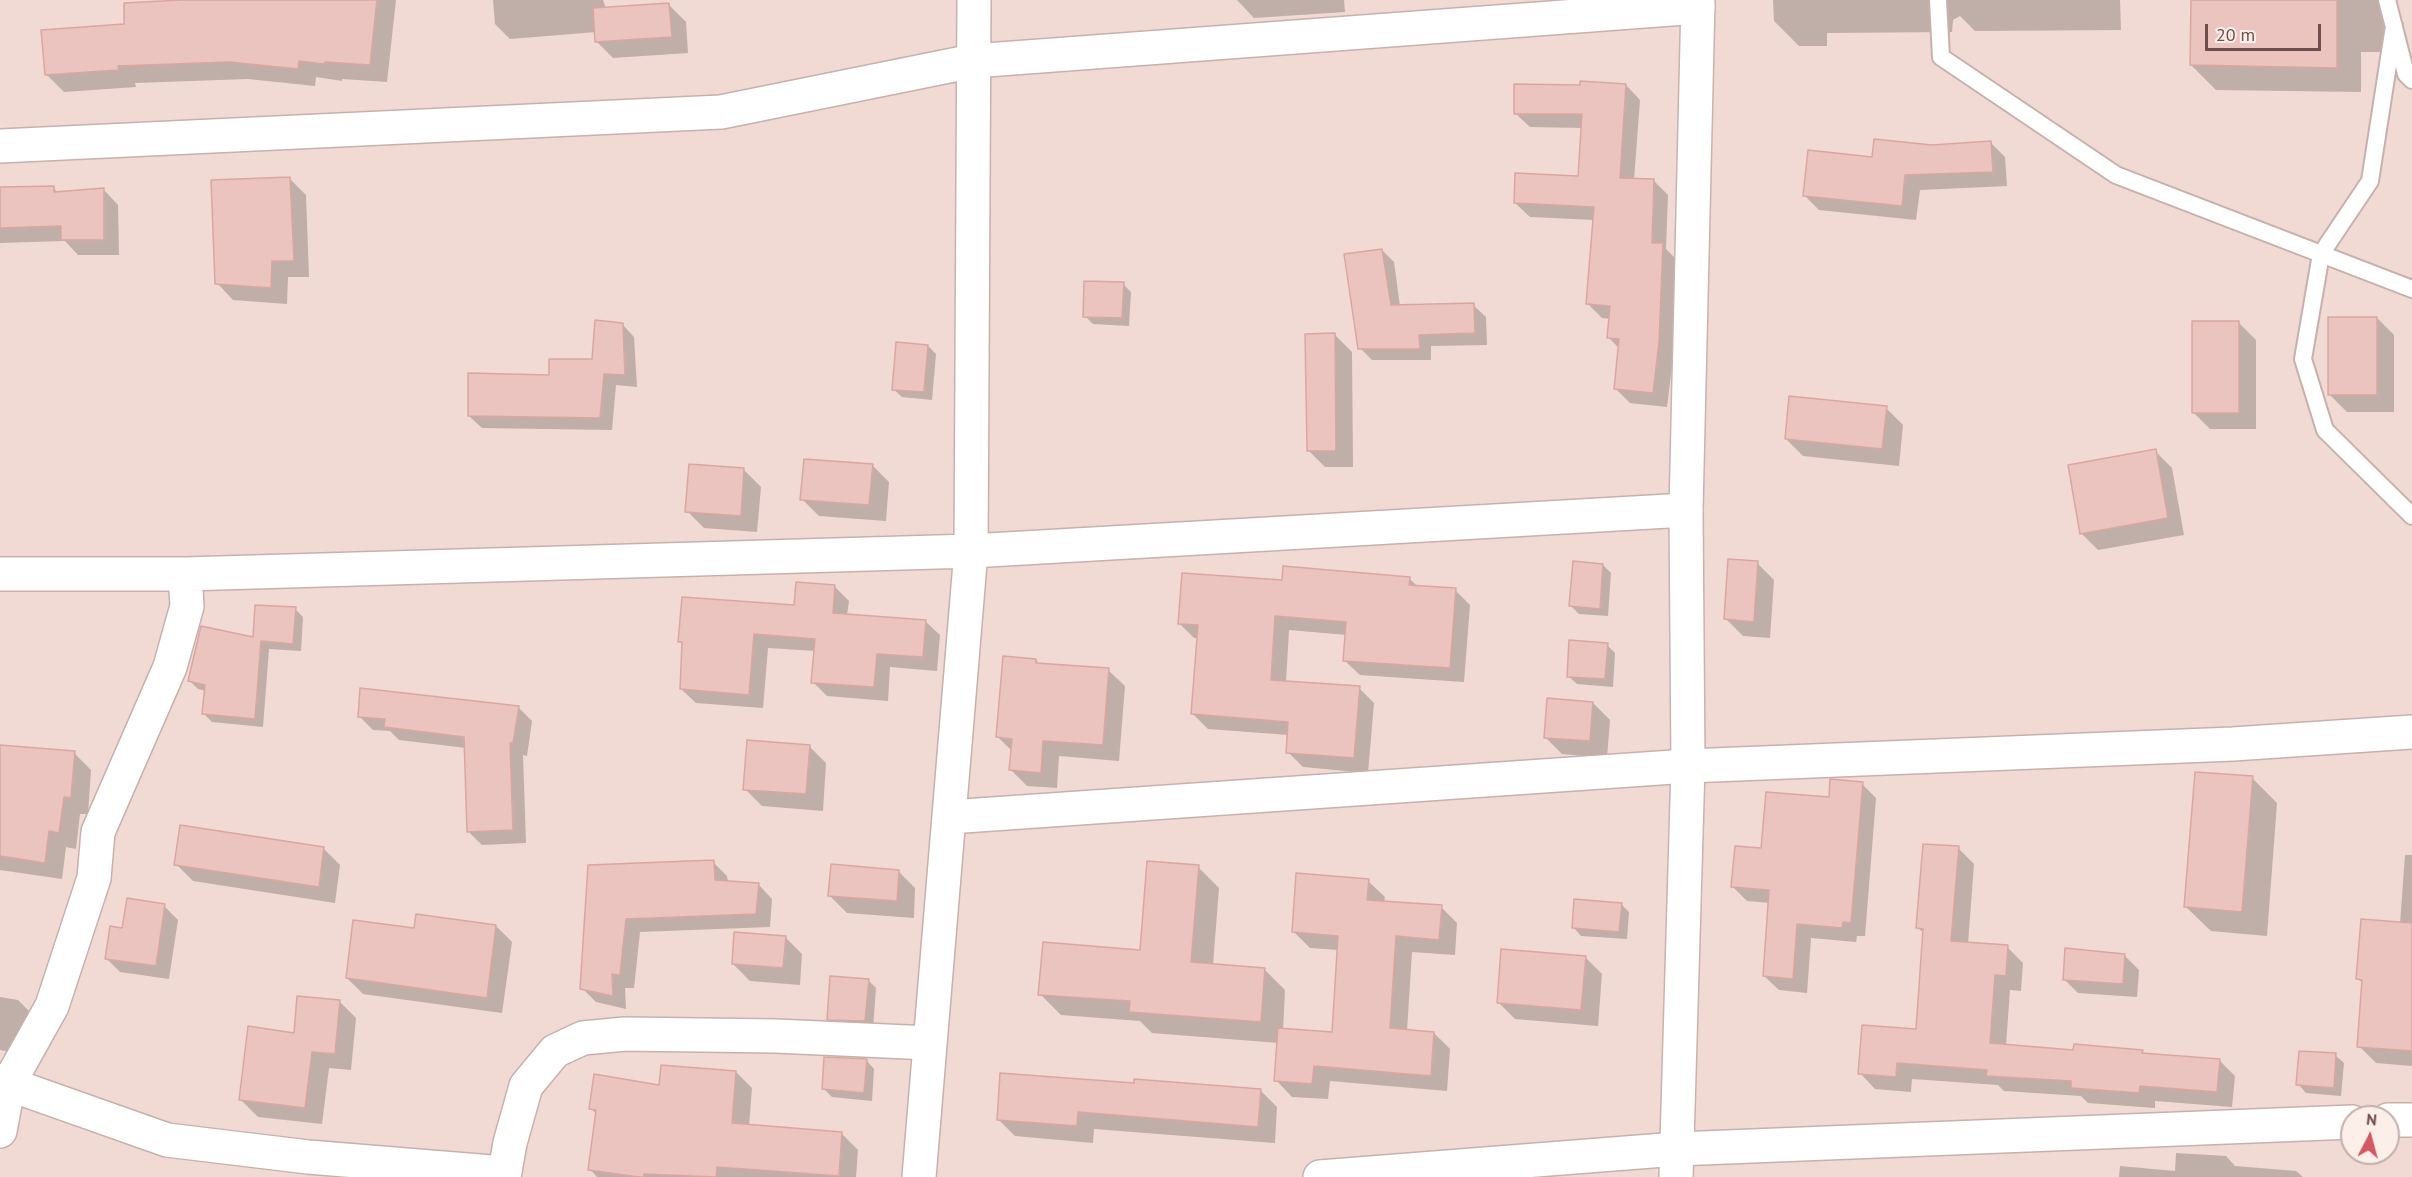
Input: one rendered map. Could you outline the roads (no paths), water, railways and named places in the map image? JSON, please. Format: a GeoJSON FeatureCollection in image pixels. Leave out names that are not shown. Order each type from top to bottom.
{"type":"FeatureCollection","features":[{"type":"Feature","properties":{"kind":"street"},"geometry":{"type":"LineString","coordinates":[[919,1177],[971,550],[974,0]]}},
{"type":"Feature","properties":{"kind":"street"},"geometry":{"type":"LineString","coordinates":[[0,146],[722,112],[973,61],[1698,3],[1686,510],[1688,766],[1676,1163]]}},
{"type":"Feature","properties":{"kind":"street"},"geometry":{"type":"LineString","coordinates":[[0,574],[185,574],[971,550],[1686,510]]}},
{"type":"Feature","properties":{"kind":"street"},"geometry":{"type":"LineString","coordinates":[[0,1131],[4,1082],[52,1006],[94,878],[98,832],[170,667],[187,606],[185,574]]}},
{"type":"Feature","properties":{"kind":"street"},"geometry":{"type":"LineString","coordinates":[[948,817],[1688,766],[2233,744],[2412,732]]}},
{"type":"Feature","properties":{"kind":"street"},"geometry":{"type":"LineString","coordinates":[[4,1082],[167,1140],[308,1157],[504,1175],[510,1143],[526,1086],[555,1052],[583,1038],[625,1034],[776,1036],[930,1043]]}},
{"type":"Feature","properties":{"kind":"street"},"geometry":{"type":"LineString","coordinates":[[1320,1177],[1676,1163],[2340,1123]]}},
{"type":"Feature","properties":{"kind":"lane"},"geometry":{"type":"LineString","coordinates":[[1938,0],[1941,57],[2116,175],[2412,289]]}},
{"type":"Feature","properties":{"kind":"lane"},"geometry":{"type":"LineString","coordinates":[[2387,0],[2406,75],[2412,80]]}},
{"type":"Feature","properties":{"kind":"lane"},"geometry":{"type":"LineString","coordinates":[[2394,26],[2370,181],[2322,254],[2304,359],[2325,430],[2412,516]]}}]}
